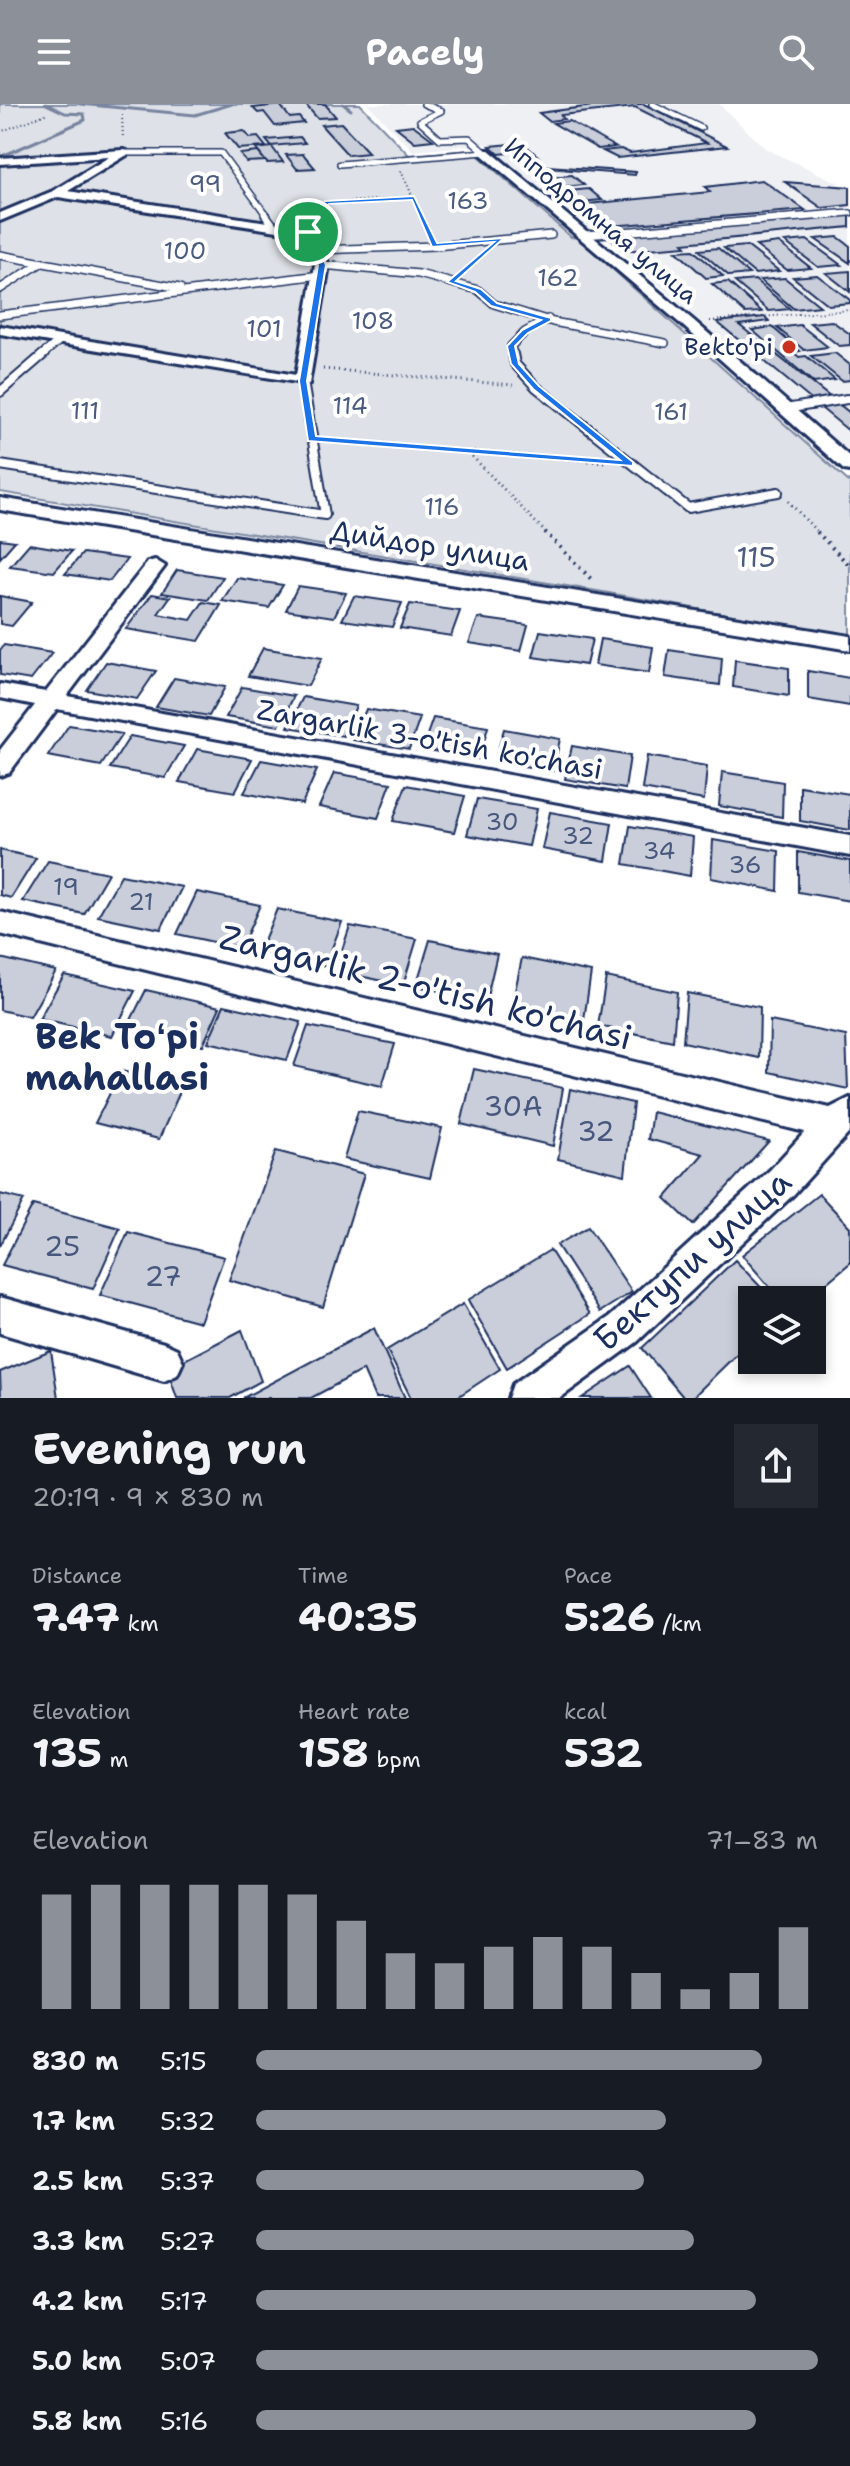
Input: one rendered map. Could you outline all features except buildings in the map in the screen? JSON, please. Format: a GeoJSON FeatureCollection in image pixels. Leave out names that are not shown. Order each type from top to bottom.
{"type":"FeatureCollection","features":[{"type":"Feature","properties":{"kind":"street","name":"Ипподромная улица"},"geometry":{"type":"LineString","coordinates":[[485,152],[688,323],[850,466]]}},
{"type":"Feature","properties":{"kind":"street"},"geometry":{"type":"LineString","coordinates":[[1,161],[123,153]]}},
{"type":"Feature","properties":{"kind":"street"},"geometry":{"type":"LineString","coordinates":[[4,214],[57,193],[123,153]]}},
{"type":"Feature","properties":{"kind":"street"},"geometry":{"type":"LineString","coordinates":[[0,330],[304,374],[321,270],[308,232],[57,193]]}},
{"type":"Feature","properties":{"kind":"street","name":"Дийдор улица"},"geometry":{"type":"LineString","coordinates":[[0,504],[850,643]]}},
{"type":"Feature","properties":{"kind":"street"},"geometry":{"type":"LineString","coordinates":[[0,767],[155,566]]}},
{"type":"Feature","properties":{"kind":"street","name":"Zargarlik 3-o'tish ko'chasi"},"geometry":{"type":"LineString","coordinates":[[0,691],[850,846]]}},
{"type":"Feature","properties":{"kind":"street","name":"Zargarlik 2-o'tish ko'chasi"},"geometry":{"type":"LineString","coordinates":[[0,923],[842,1118]]}},
{"type":"Feature","properties":{"kind":"street","name":"Бектупи улица"},"geometry":{"type":"LineString","coordinates":[[527,1398],[624,1329],[782,1182],[842,1118]]}},
{"type":"Feature","properties":{"kind":"street"},"geometry":{"type":"LineString","coordinates":[[0,1315],[164,1362]]}},
{"type":"Feature","properties":{"kind":"lane","name":"Ипподромная улица"},"geometry":{"type":"LineString","coordinates":[[424,104],[441,111],[420,121],[440,139],[469,138],[485,152]]}},
{"type":"Feature","properties":{"kind":"lane"},"geometry":{"type":"LineString","coordinates":[[652,104],[701,128]]}},
{"type":"Feature","properties":{"kind":"lane"},"geometry":{"type":"LineString","coordinates":[[340,164],[485,152]]}},
{"type":"Feature","properties":{"kind":"lane"},"geometry":{"type":"LineString","coordinates":[[123,153],[221,153],[274,226]]}},
{"type":"Feature","properties":{"kind":"lane"},"geometry":{"type":"LineString","coordinates":[[585,235],[850,213]]}},
{"type":"Feature","properties":{"kind":"lane"},"geometry":{"type":"LineString","coordinates":[[315,250],[435,246],[551,235]]}},
{"type":"Feature","properties":{"kind":"lane"},"geometry":{"type":"LineString","coordinates":[[0,255],[195,291]]}},
{"type":"Feature","properties":{"kind":"lane"},"geometry":{"type":"LineString","coordinates":[[0,289],[41,263]]}},
{"type":"Feature","properties":{"kind":"lane"},"geometry":{"type":"LineString","coordinates":[[0,315],[195,291],[321,270],[419,274],[478,290],[494,304],[548,319],[665,343]]}},
{"type":"Feature","properties":{"kind":"lane"},"geometry":{"type":"LineString","coordinates":[[548,319],[525,332],[511,346],[515,364],[536,387],[688,508],[778,492]]}},
{"type":"Feature","properties":{"kind":"lane"},"geometry":{"type":"LineString","coordinates":[[0,392],[60,340]]}},
{"type":"Feature","properties":{"kind":"lane"},"geometry":{"type":"LineString","coordinates":[[0,465],[325,515],[311,439],[304,374]]}},
{"type":"Feature","properties":{"kind":"lane"},"geometry":{"type":"LineString","coordinates":[[785,409],[849,400]]}},
{"type":"Feature","properties":{"kind":"path"},"geometry":{"type":"LineString","coordinates":[[0,132],[48,113]]}},
{"type":"Feature","properties":{"kind":"path"},"geometry":{"type":"LineString","coordinates":[[122,113],[123,153]]}},
{"type":"Feature","properties":{"kind":"path"},"geometry":{"type":"LineString","coordinates":[[398,163],[435,246]]}},
{"type":"Feature","properties":{"kind":"path"},"geometry":{"type":"LineString","coordinates":[[308,232],[327,203],[414,198]]}},
{"type":"Feature","properties":{"kind":"path"},"geometry":{"type":"LineString","coordinates":[[451,282],[502,240]]}},
{"type":"Feature","properties":{"kind":"path"},"geometry":{"type":"LineString","coordinates":[[688,323],[850,310]]}},
{"type":"Feature","properties":{"kind":"path"},"geometry":{"type":"LineString","coordinates":[[304,374],[536,387]]}},
{"type":"Feature","properties":{"kind":"path"},"geometry":{"type":"LineString","coordinates":[[311,439],[630,464]]}},
{"type":"Feature","properties":{"kind":"path"},"geometry":{"type":"LineString","coordinates":[[468,451],[603,592]]}},
{"type":"Feature","properties":{"kind":"path"},"geometry":{"type":"LineString","coordinates":[[778,492],[850,566]]}},
{"type":"Feature","properties":{"kind":"shaded area"},"geometry":{"type":"Polygon","coordinates":[[[368,104],[719,104],[766,149],[841,184],[811,183],[850,186],[850,209],[588,233],[487,144],[413,151],[368,104]]]}},
{"type":"Feature","properties":{"kind":"shaded area","name":"Bekto'pi"},"geometry":{"type":"Polygon","coordinates":[[[850,215],[850,457],[607,238],[850,215]]]}},
{"type":"Feature","properties":{"kind":"green space"},"geometry":{"type":"Polygon","coordinates":[[[0,104],[360,104],[409,155],[472,150],[571,237],[578,238],[850,483],[850,636],[0,492],[0,104]]]}},
{"type":"Feature","properties":{"kind":"waterway"},"geometry":{"type":"LineString","coordinates":[[0,157],[85,120],[84,114],[65,113],[46,104]]}},
{"type":"Feature","properties":{"kind":"waterway"},"geometry":{"type":"LineString","coordinates":[[80,104],[195,115],[232,104]]}},
{"type":"Feature","properties":{"kind":"waterway"},"geometry":{"type":"LineString","coordinates":[[343,104],[351,110]]}},
{"type":"Feature","properties":{"kind":"place","name":"Bekto'pi"},"geometry":{"type":"Point","coordinates":[789,347]}},
{"type":"Feature","properties":{"kind":"district","name":"Bek Toʻpi mahallasi"},"geometry":{"type":"Point","coordinates":[117,1056]}},
{"type":"Feature","properties":{"kind":"route"},"geometry":{"type":"LineString","coordinates":[[414,198],[435,246],[502,240],[451,282],[478,290],[494,304],[548,319],[525,332],[511,346],[515,364],[536,387],[630,464],[311,439],[303,381],[322,265],[308,232],[327,203],[414,198]]}},
{"type":"Feature","properties":{"kind":"park label","name":"99"},"geometry":{"type":"Point","coordinates":[205,184]}},
{"type":"Feature","properties":{"kind":"park label","name":"163"},"geometry":{"type":"Point","coordinates":[468,201]}},
{"type":"Feature","properties":{"kind":"park label","name":"100"},"geometry":{"type":"Point","coordinates":[185,251]}},
{"type":"Feature","properties":{"kind":"park label","name":"162"},"geometry":{"type":"Point","coordinates":[558,278]}},
{"type":"Feature","properties":{"kind":"park label","name":"108"},"geometry":{"type":"Point","coordinates":[373,321]}},
{"type":"Feature","properties":{"kind":"park label","name":"101"},"geometry":{"type":"Point","coordinates":[264,329]}},
{"type":"Feature","properties":{"kind":"park label","name":"114"},"geometry":{"type":"Point","coordinates":[350,406]}},
{"type":"Feature","properties":{"kind":"park label","name":"111"},"geometry":{"type":"Point","coordinates":[85,411]}},
{"type":"Feature","properties":{"kind":"park label","name":"161"},"geometry":{"type":"Point","coordinates":[671,412]}},
{"type":"Feature","properties":{"kind":"park label","name":"116"},"geometry":{"type":"Point","coordinates":[442,507]}},
{"type":"Feature","properties":{"kind":"park label","name":"115"},"geometry":{"type":"Point","coordinates":[756,557]}}]}
